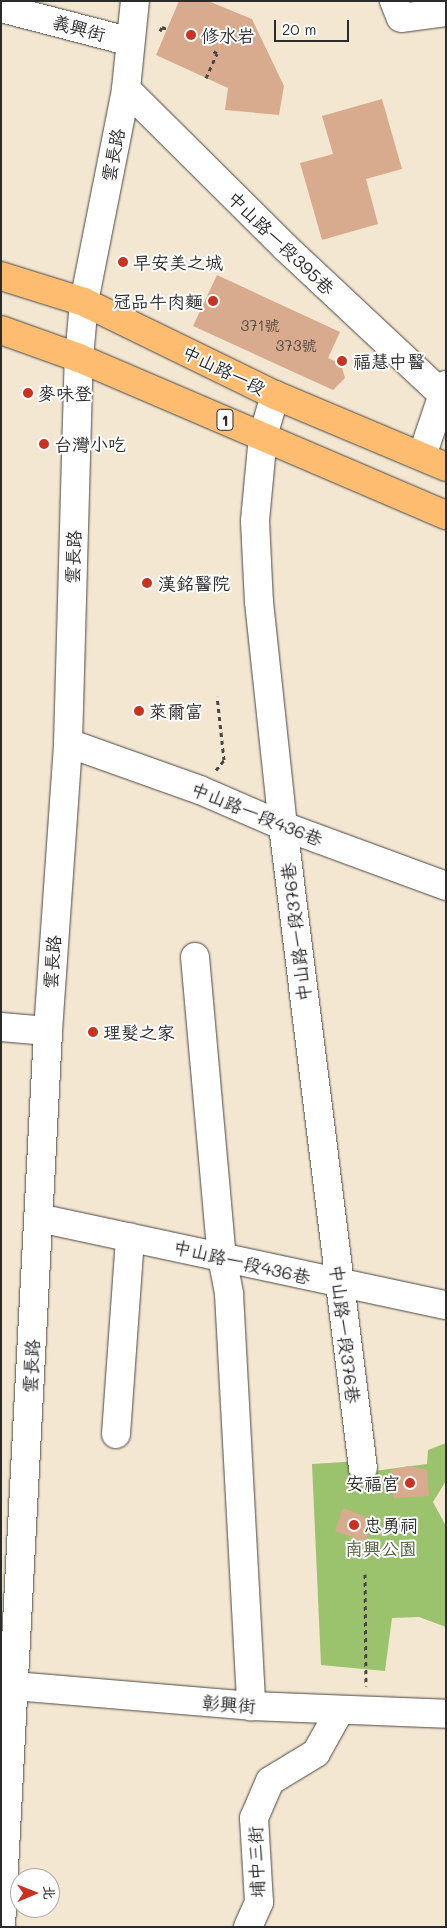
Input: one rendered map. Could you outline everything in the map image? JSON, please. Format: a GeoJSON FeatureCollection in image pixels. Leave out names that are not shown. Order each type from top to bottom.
{"type":"FeatureCollection","features":[{"type":"Feature","properties":{"kind":"main road","name":"中山路一段"},"geometry":{"type":"LineString","coordinates":[[1,276],[84,302],[275,395],[434,461]]}},
{"type":"Feature","properties":{"kind":"main road","name":"1"},"geometry":{"type":"LineString","coordinates":[[1,330],[79,358],[446,515]]}},
{"type":"Feature","properties":{"kind":"street","name":"雲長路"},"geometry":{"type":"LineString","coordinates":[[1,1926],[48,1031],[68,743],[79,358],[84,302],[126,89],[128,41],[135,1]]}},
{"type":"Feature","properties":{"kind":"street"},"geometry":{"type":"LineString","coordinates":[[394,1],[401,18],[446,12]]}},
{"type":"Feature","properties":{"kind":"street","name":"義興街"},"geometry":{"type":"LineString","coordinates":[[11,7],[128,41]]}},
{"type":"Feature","properties":{"kind":"street","name":"中山路一段395巷"},"geometry":{"type":"LineString","coordinates":[[126,89],[285,247],[443,389],[434,461]]}},
{"type":"Feature","properties":{"kind":"street","name":"中山路一段376巷"},"geometry":{"type":"LineString","coordinates":[[275,395],[263,436],[255,521],[258,593],[283,826],[363,1468]]}},
{"type":"Feature","properties":{"kind":"street","name":"中山路一段436巷"},"geometry":{"type":"LineString","coordinates":[[68,743],[200,790],[283,826],[446,886]]}},
{"type":"Feature","properties":{"kind":"street"},"geometry":{"type":"LineString","coordinates":[[195,957],[222,1256],[229,1294],[251,1706]]}},
{"type":"Feature","properties":{"kind":"street"},"geometry":{"type":"LineString","coordinates":[[1,1026],[48,1031]]}},
{"type":"Feature","properties":{"kind":"street","name":"中山路一段436巷"},"geometry":{"type":"LineString","coordinates":[[39,1218],[446,1305]]}},
{"type":"Feature","properties":{"kind":"street"},"geometry":{"type":"LineString","coordinates":[[116,1434],[130,1237]]}},
{"type":"Feature","properties":{"kind":"street","name":"彰興街"},"geometry":{"type":"LineString","coordinates":[[14,1686],[251,1706],[446,1714]]}},
{"type":"Feature","properties":{"kind":"street","name":"埔中三街"},"geometry":{"type":"LineString","coordinates":[[248,1927],[258,1902],[254,1818],[270,1781],[316,1753],[353,1711]]}},
{"type":"Feature","properties":{"kind":"path"},"geometry":{"type":"LineString","coordinates":[[206,78],[217,53],[211,50]]}},
{"type":"Feature","properties":{"kind":"path"},"geometry":{"type":"LineString","coordinates":[[217,696],[224,760]]}},
{"type":"Feature","properties":{"kind":"path"},"geometry":{"type":"LineString","coordinates":[[353,1711],[365,1574]]}},
{"type":"Feature","properties":{"kind":"green space","name":"南興公園"},"geometry":{"type":"Polygon","coordinates":[[[446,1443],[446,1481],[433,1502],[446,1526],[446,1627],[419,1617],[392,1618],[385,1671],[321,1665],[312,1464],[360,1461],[374,1471],[427,1464],[428,1450],[446,1443]]]}},
{"type":"Feature","properties":{"kind":"building"},"geometry":{"type":"Polygon","coordinates":[[[179,1],[208,1],[252,19],[284,86],[279,115],[225,110],[228,88],[156,55],[179,1]]]}},
{"type":"Feature","properties":{"kind":"building"},"geometry":{"type":"Polygon","coordinates":[[[382,99],[402,169],[366,179],[378,224],[322,240],[300,163],[333,154],[322,116],[382,99]]]}},
{"type":"Feature","properties":{"kind":"building"},"geometry":{"type":"Polygon","coordinates":[[[217,275],[340,332],[328,358],[341,364],[345,378],[333,390],[193,326],[217,275]]]}},
{"type":"Feature","properties":{"kind":"building","name":"安福宮"},"geometry":{"type":"Polygon","coordinates":[[[408,1466],[427,1470],[429,1496],[393,1498],[391,1470],[408,1466]]]}},
{"type":"Feature","properties":{"kind":"building","name":"忠勇祠"},"geometry":{"type":"Polygon","coordinates":[[[343,1508],[372,1519],[365,1542],[335,1531],[343,1508]]]}},
{"type":"Feature","properties":{"kind":"place","name":"修水岩"},"geometry":{"type":"Point","coordinates":[191,35]}},
{"type":"Feature","properties":{"kind":"place","name":"早安美之城"},"geometry":{"type":"Point","coordinates":[123,262]}},
{"type":"Feature","properties":{"kind":"place","name":"冠品牛肉麵"},"geometry":{"type":"Point","coordinates":[213,301]}},
{"type":"Feature","properties":{"kind":"place","name":"福慧中醫"},"geometry":{"type":"Point","coordinates":[342,361]}},
{"type":"Feature","properties":{"kind":"place","name":"麥味登"},"geometry":{"type":"Point","coordinates":[28,393]}},
{"type":"Feature","properties":{"kind":"place","name":"台灣小吃"},"geometry":{"type":"Point","coordinates":[44,444]}},
{"type":"Feature","properties":{"kind":"place","name":"漢銘醫院"},"geometry":{"type":"Point","coordinates":[147,583]}},
{"type":"Feature","properties":{"kind":"place","name":"萊爾富"},"geometry":{"type":"Point","coordinates":[139,711]}},
{"type":"Feature","properties":{"kind":"place","name":"理髮之家"},"geometry":{"type":"Point","coordinates":[93,1032]}},
{"type":"Feature","properties":{"kind":"place","name":"安福宮"},"geometry":{"type":"Point","coordinates":[410,1483]}},
{"type":"Feature","properties":{"kind":"place","name":"忠勇祠"},"geometry":{"type":"Point","coordinates":[354,1525]}}]}
